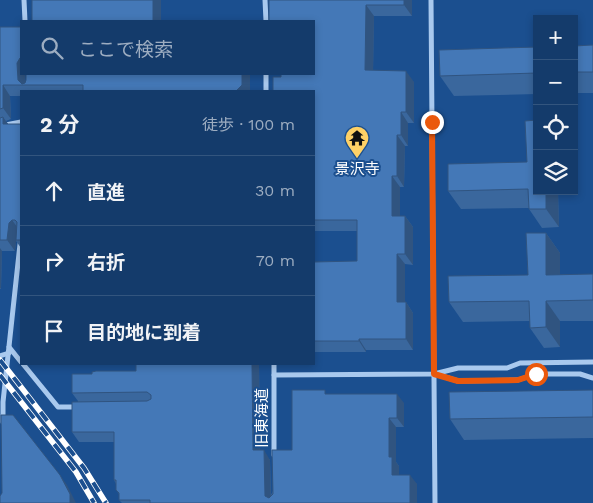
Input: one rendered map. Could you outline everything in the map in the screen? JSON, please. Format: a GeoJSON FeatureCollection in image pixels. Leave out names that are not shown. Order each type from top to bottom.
{"type":"FeatureCollection","features":[{"type":"Feature","properties":{"kind":"street"},"geometry":{"type":"LineString","coordinates":[[24,0],[25,20]]}},
{"type":"Feature","properties":{"kind":"street"},"geometry":{"type":"LineString","coordinates":[[266,0],[266,20]]}},
{"type":"Feature","properties":{"kind":"street"},"geometry":{"type":"LineString","coordinates":[[431,0],[435,503]]}},
{"type":"Feature","properties":{"kind":"street"},"geometry":{"type":"LineString","coordinates":[[266,75],[266,90]]}},
{"type":"Feature","properties":{"kind":"street"},"geometry":{"type":"LineString","coordinates":[[0,126],[20,122]]}},
{"type":"Feature","properties":{"kind":"street"},"geometry":{"type":"LineString","coordinates":[[3,429],[3,402],[20,246]]}},
{"type":"Feature","properties":{"kind":"street"},"geometry":{"type":"LineString","coordinates":[[0,356],[9,350]]}},
{"type":"Feature","properties":{"kind":"street"},"geometry":{"type":"LineString","coordinates":[[9,350],[20,361]]}},
{"type":"Feature","properties":{"kind":"street"},"geometry":{"type":"LineString","coordinates":[[274,375],[434,374],[458,368],[507,368],[520,363],[593,362]]}},
{"type":"Feature","properties":{"kind":"street"},"geometry":{"type":"LineString","coordinates":[[24,365],[58,407],[87,406]]}},
{"type":"Feature","properties":{"kind":"street","name":"旧東海道"},"geometry":{"type":"LineString","coordinates":[[274,365],[274,457]]}},
{"type":"Feature","properties":{"kind":"street"},"geometry":{"type":"LineString","coordinates":[[434,374],[458,381],[518,380],[536,374],[580,374],[593,378]]}},
{"type":"Feature","properties":{"kind":"building"},"geometry":{"type":"Polygon","coordinates":[[[32,0],[153,0],[153,20],[32,20],[32,0]]]}},
{"type":"Feature","properties":{"kind":"building"},"geometry":{"type":"Polygon","coordinates":[[[269,0],[404,0],[404,5],[366,5],[365,70],[406,71],[406,112],[401,112],[401,135],[397,135],[397,176],[392,176],[392,216],[405,216],[405,254],[397,254],[397,302],[406,302],[406,339],[315,341],[315,262],[357,261],[357,220],[315,220],[315,90],[273,90],[273,77],[281,77],[281,75],[315,75],[315,20],[269,20],[269,0]]]}},
{"type":"Feature","properties":{"kind":"building"},"geometry":{"type":"Polygon","coordinates":[[[0,27],[20,27],[20,58],[17,63],[18,80],[22,84],[25,83],[26,75],[242,75],[242,85],[237,90],[83,90],[83,85],[3,85],[3,108],[0,109],[0,27]]]}},
{"type":"Feature","properties":{"kind":"building"},"geometry":{"type":"Polygon","coordinates":[[[593,45],[593,72],[578,72],[578,46],[593,45]]]}},
{"type":"Feature","properties":{"kind":"building"},"geometry":{"type":"Polygon","coordinates":[[[533,47],[533,73],[440,76],[439,50],[533,47]]]}},
{"type":"Feature","properties":{"kind":"building"},"geometry":{"type":"Polygon","coordinates":[[[3,117],[3,124],[20,124],[20,240],[16,240],[17,222],[12,220],[9,223],[7,240],[0,240],[0,118],[3,117]]]}},
{"type":"Feature","properties":{"kind":"building"},"geometry":{"type":"Polygon","coordinates":[[[533,120],[533,195],[546,195],[546,209],[529,209],[528,189],[448,191],[448,164],[527,162],[525,121],[533,120]]]}},
{"type":"Feature","properties":{"kind":"building"},"geometry":{"type":"Polygon","coordinates":[[[526,233],[546,233],[546,275],[593,274],[593,300],[546,301],[546,327],[530,328],[529,301],[449,302],[448,276],[528,275],[526,233]]]}},
{"type":"Feature","properties":{"kind":"building"},"geometry":{"type":"Polygon","coordinates":[[[136,365],[252,365],[253,450],[264,450],[265,496],[269,498],[273,494],[272,450],[292,450],[292,390],[325,390],[325,394],[397,394],[397,418],[389,418],[389,457],[392,457],[392,475],[410,475],[410,503],[150,503],[150,500],[119,500],[116,480],[114,480],[114,432],[72,432],[72,402],[147,401],[151,399],[151,395],[147,392],[72,393],[72,374],[92,374],[92,372],[96,371],[136,371],[136,365]]]}},
{"type":"Feature","properties":{"kind":"building"},"geometry":{"type":"Polygon","coordinates":[[[593,390],[593,417],[450,419],[449,392],[593,390]]]}},
{"type":"Feature","properties":{"kind":"building"},"geometry":{"type":"Polygon","coordinates":[[[1,415],[13,415],[60,475],[70,494],[70,503],[0,503],[2,493],[1,415]]]}},
{"type":"Feature","properties":{"kind":"railway"},"geometry":{"type":"LineString","coordinates":[[0,360],[84,468],[106,503]]}},
{"type":"Feature","properties":{"kind":"railway"},"geometry":{"type":"LineString","coordinates":[[0,375],[76,472],[94,503]]}},
{"type":"Feature","properties":{"kind":"place","name":"景沢寺"},"geometry":{"type":"Point","coordinates":[357,159]}},
{"type":"Feature","properties":{"kind":"route"},"geometry":{"type":"LineString","coordinates":[[432,122],[434,374],[458,381],[518,380],[536,374]]}}]}
